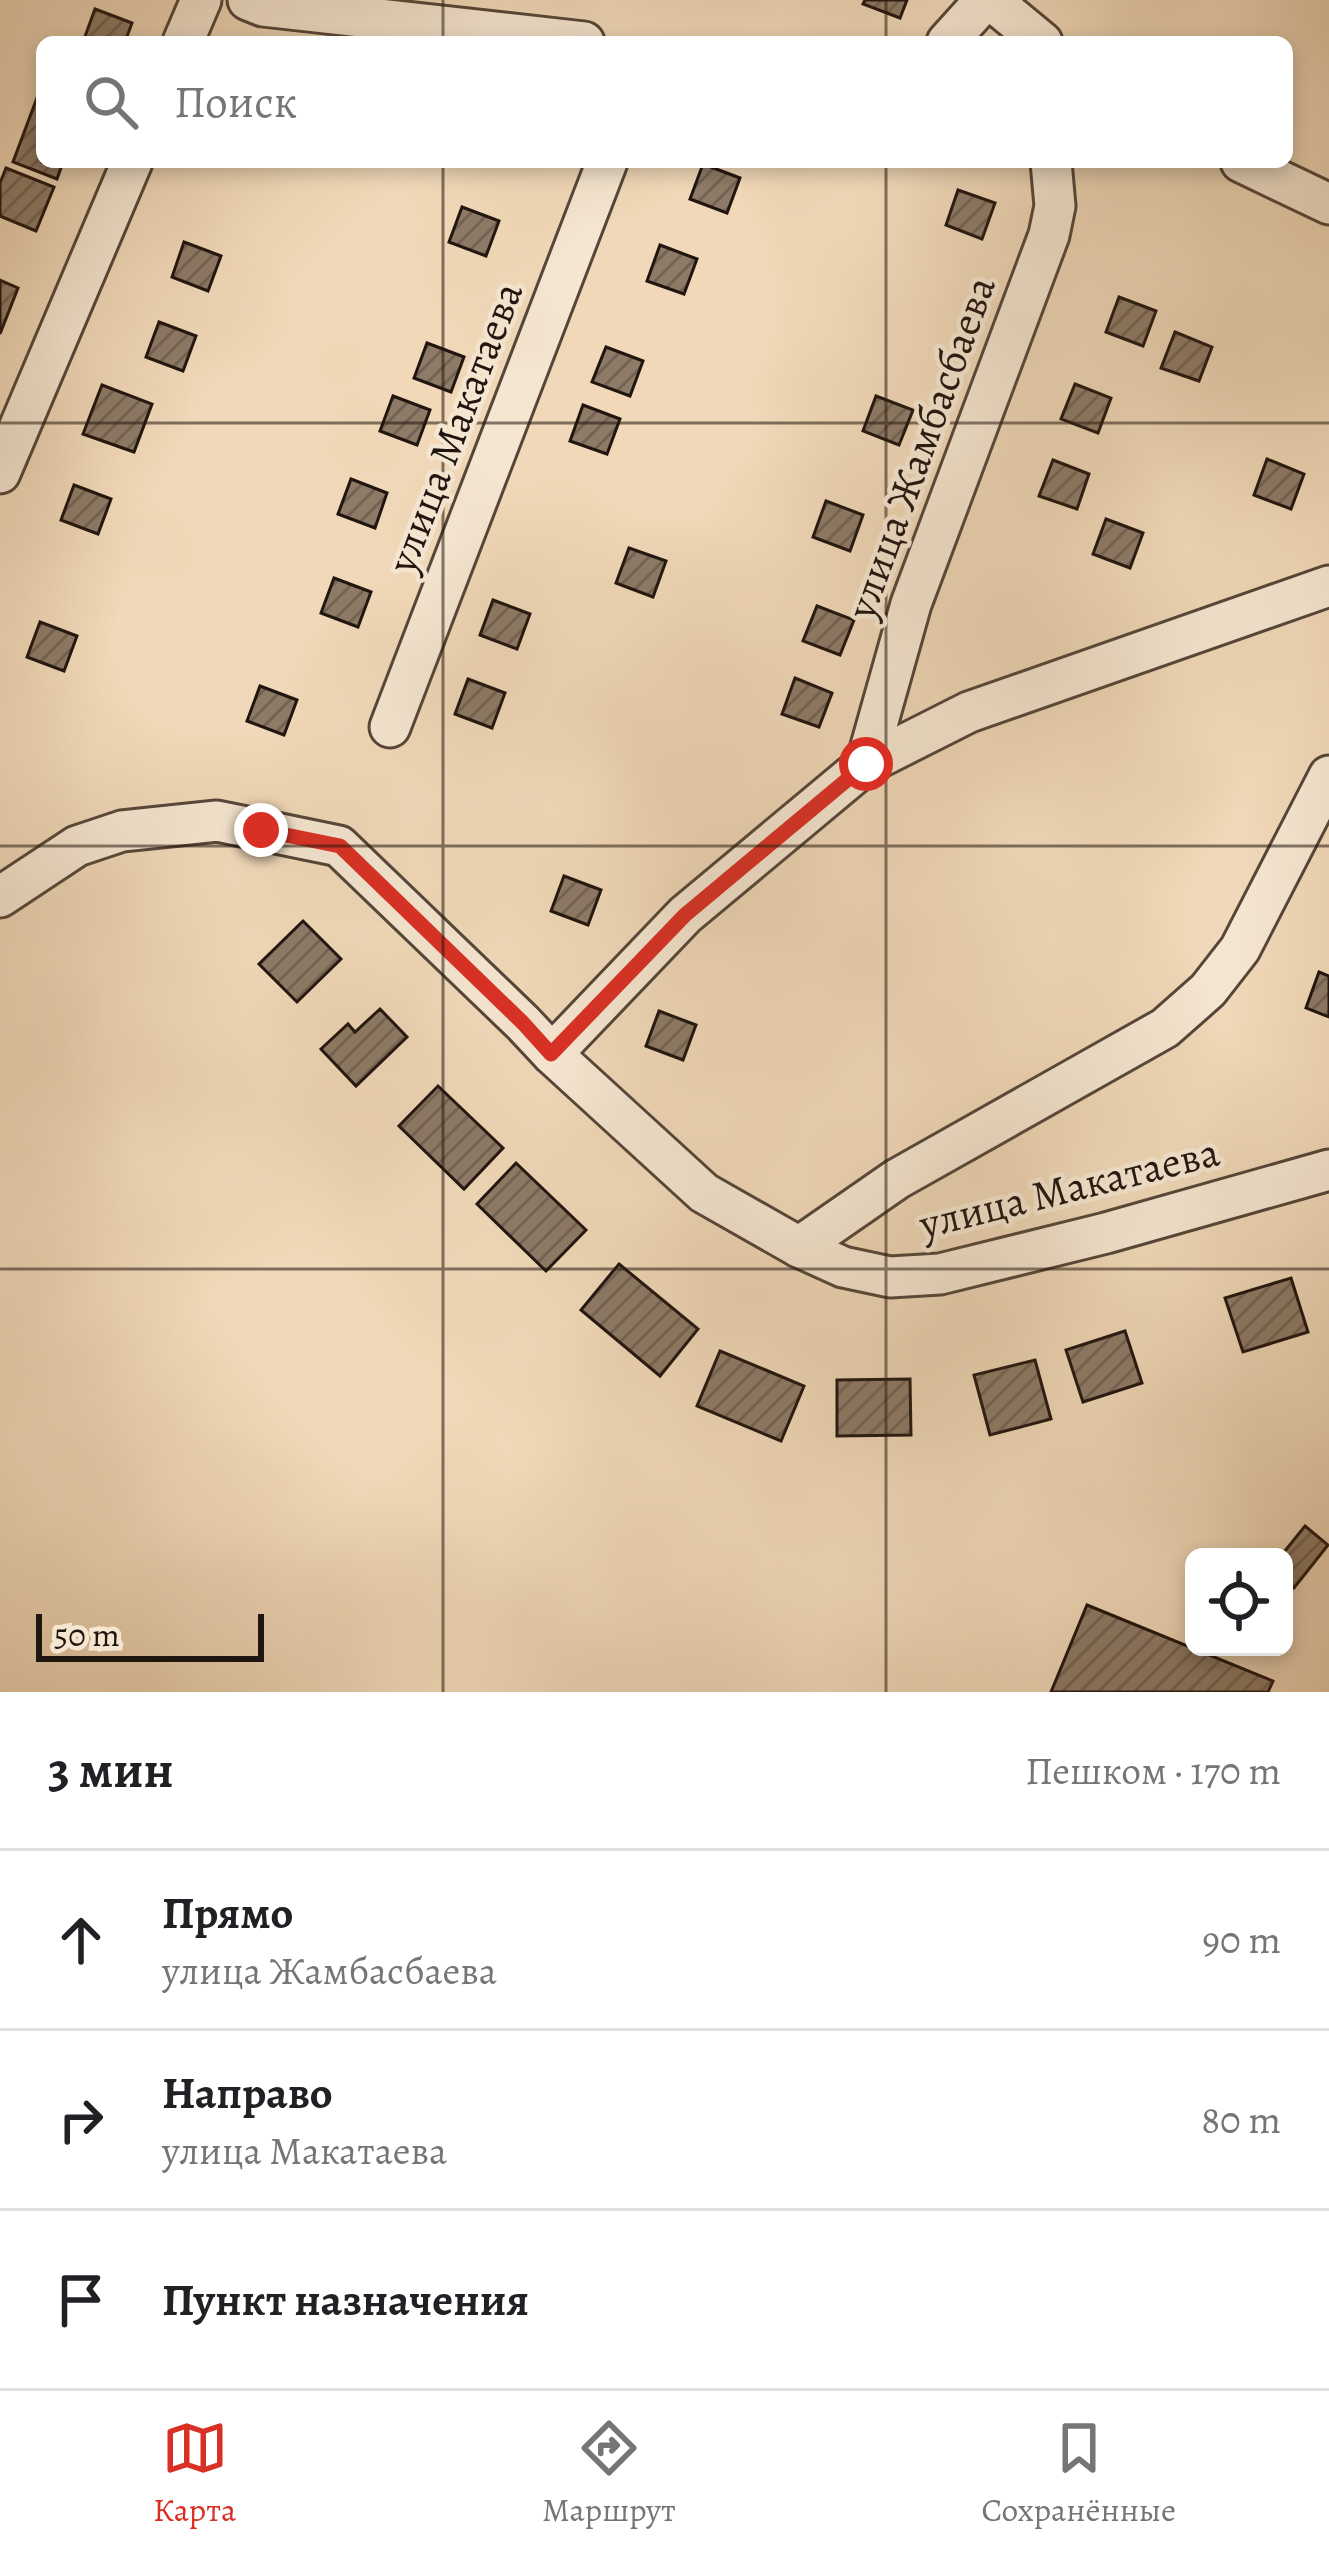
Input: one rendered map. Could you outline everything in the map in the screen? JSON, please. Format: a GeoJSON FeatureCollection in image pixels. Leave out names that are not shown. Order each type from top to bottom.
{"type":"FeatureCollection","features":[{"type":"Feature","properties":{"kind":"street"},"geometry":{"type":"LineString","coordinates":[[186,36],[201,0]]}},
{"type":"Feature","properties":{"kind":"street"},"geometry":{"type":"LineString","coordinates":[[248,0],[263,6],[530,36]]}},
{"type":"Feature","properties":{"kind":"street"},"geometry":{"type":"LineString","coordinates":[[953,36],[988,0],[1030,36]]}},
{"type":"Feature","properties":{"kind":"street"},"geometry":{"type":"LineString","coordinates":[[0,473],[129,168]]}},
{"type":"Feature","properties":{"kind":"street","name":"улица Макатаева"},"geometry":{"type":"LineString","coordinates":[[390,727],[605,168]]}},
{"type":"Feature","properties":{"kind":"street","name":"улица Жамбасбаева"},"geometry":{"type":"LineString","coordinates":[[866,764],[910,604],[1048,235],[1055,206],[1052,168]]}},
{"type":"Feature","properties":{"kind":"street"},"geometry":{"type":"LineString","coordinates":[[1254,168],[1329,204]]}},
{"type":"Feature","properties":{"kind":"street"},"geometry":{"type":"LineString","coordinates":[[551,1054],[685,915],[866,764],[968,712],[1329,586]]}},
{"type":"Feature","properties":{"kind":"street"},"geometry":{"type":"LineString","coordinates":[[799,1247],[896,1179],[1165,1028],[1208,990],[1240,949],[1329,776]]}},
{"type":"Feature","properties":{"kind":"street","name":"улица Макатаева"},"geometry":{"type":"LineString","coordinates":[[0,897],[77,846],[122,831],[217,821],[340,846],[551,1054],[704,1193],[843,1267],[890,1277],[940,1274],[1329,1170]]}},
{"type":"Feature","properties":{"kind":"building"},"geometry":{"type":"Polygon","coordinates":[[[865,0],[907,0],[900,18],[863,4],[865,0]]]}},
{"type":"Feature","properties":{"kind":"building"},"geometry":{"type":"Polygon","coordinates":[[[95,9],[132,23],[127,36],[85,36],[95,9]]]}},
{"type":"Feature","properties":{"kind":"building"},"geometry":{"type":"Polygon","coordinates":[[[36,100],[36,168],[61,168],[57,179],[13,162],[36,100]]]}},
{"type":"Feature","properties":{"kind":"building"},"geometry":{"type":"Polygon","coordinates":[[[6,168],[54,187],[36,231],[0,216],[0,183],[6,168]]]}},
{"type":"Feature","properties":{"kind":"building"},"geometry":{"type":"Polygon","coordinates":[[[702,168],[740,178],[727,213],[690,199],[702,168]]]}},
{"type":"Feature","properties":{"kind":"building"},"geometry":{"type":"Polygon","coordinates":[[[958,190],[995,203],[982,239],[946,225],[958,190]]]}},
{"type":"Feature","properties":{"kind":"building"},"geometry":{"type":"Polygon","coordinates":[[[462,207],[499,221],[486,256],[449,242],[462,207]]]}},
{"type":"Feature","properties":{"kind":"building"},"geometry":{"type":"Polygon","coordinates":[[[184,242],[221,256],[208,291],[172,277],[184,242]]]}},
{"type":"Feature","properties":{"kind":"building"},"geometry":{"type":"Polygon","coordinates":[[[660,245],[697,259],[684,294],[647,281],[660,245]]]}},
{"type":"Feature","properties":{"kind":"building"},"geometry":{"type":"Polygon","coordinates":[[[0,280],[18,288],[0,334],[0,280]]]}},
{"type":"Feature","properties":{"kind":"building"},"geometry":{"type":"Polygon","coordinates":[[[1119,297],[1156,311],[1143,346],[1106,332],[1119,297]]]}},
{"type":"Feature","properties":{"kind":"building"},"geometry":{"type":"Polygon","coordinates":[[[159,322],[196,336],[183,371],[146,357],[159,322]]]}},
{"type":"Feature","properties":{"kind":"building"},"geometry":{"type":"Polygon","coordinates":[[[1175,332],[1212,347],[1199,381],[1161,368],[1175,332]]]}},
{"type":"Feature","properties":{"kind":"building"},"geometry":{"type":"Polygon","coordinates":[[[427,343],[464,357],[451,392],[414,378],[427,343]]]}},
{"type":"Feature","properties":{"kind":"building"},"geometry":{"type":"Polygon","coordinates":[[[606,347],[643,361],[630,396],[592,382],[606,347]]]}},
{"type":"Feature","properties":{"kind":"building"},"geometry":{"type":"Polygon","coordinates":[[[1075,384],[1111,398],[1098,433],[1061,419],[1075,384]]]}},
{"type":"Feature","properties":{"kind":"building"},"geometry":{"type":"Polygon","coordinates":[[[102,385],[152,404],[134,452],[83,434],[102,385]]]}},
{"type":"Feature","properties":{"kind":"building"},"geometry":{"type":"Polygon","coordinates":[[[393,396],[430,410],[417,445],[380,431],[393,396]]]}},
{"type":"Feature","properties":{"kind":"building"},"geometry":{"type":"Polygon","coordinates":[[[876,396],[913,410],[899,445],[863,431],[876,396]]]}},
{"type":"Feature","properties":{"kind":"building"},"geometry":{"type":"Polygon","coordinates":[[[583,405],[620,419],[607,454],[570,441],[583,405]]]}},
{"type":"Feature","properties":{"kind":"building"},"geometry":{"type":"Polygon","coordinates":[[[1267,459],[1304,474],[1291,509],[1254,495],[1267,459]]]}},
{"type":"Feature","properties":{"kind":"building"},"geometry":{"type":"Polygon","coordinates":[[[1053,460],[1089,474],[1077,509],[1039,496],[1053,460]]]}},
{"type":"Feature","properties":{"kind":"building"},"geometry":{"type":"Polygon","coordinates":[[[351,479],[387,493],[375,528],[338,514],[351,479]]]}},
{"type":"Feature","properties":{"kind":"building"},"geometry":{"type":"Polygon","coordinates":[[[74,485],[111,499],[98,534],[61,520],[74,485]]]}},
{"type":"Feature","properties":{"kind":"building"},"geometry":{"type":"Polygon","coordinates":[[[826,501],[863,515],[850,551],[813,537],[826,501]]]}},
{"type":"Feature","properties":{"kind":"building"},"geometry":{"type":"Polygon","coordinates":[[[1106,519],[1143,533],[1130,568],[1093,554],[1106,519]]]}},
{"type":"Feature","properties":{"kind":"building"},"geometry":{"type":"Polygon","coordinates":[[[629,548],[666,561],[653,597],[616,583],[629,548]]]}},
{"type":"Feature","properties":{"kind":"building"},"geometry":{"type":"Polygon","coordinates":[[[334,578],[371,592],[358,627],[321,613],[334,578]]]}},
{"type":"Feature","properties":{"kind":"building"},"geometry":{"type":"Polygon","coordinates":[[[493,600],[530,614],[517,649],[480,635],[493,600]]]}},
{"type":"Feature","properties":{"kind":"building"},"geometry":{"type":"Polygon","coordinates":[[[817,606],[854,620],[840,655],[803,641],[817,606]]]}},
{"type":"Feature","properties":{"kind":"building"},"geometry":{"type":"Polygon","coordinates":[[[40,622],[77,636],[64,671],[27,657],[40,622]]]}},
{"type":"Feature","properties":{"kind":"building"},"geometry":{"type":"Polygon","coordinates":[[[795,678],[832,693],[819,727],[782,714],[795,678]]]}},
{"type":"Feature","properties":{"kind":"building"},"geometry":{"type":"Polygon","coordinates":[[[468,679],[505,693],[492,728],[455,714],[468,679]]]}},
{"type":"Feature","properties":{"kind":"building"},"geometry":{"type":"Polygon","coordinates":[[[260,686],[297,700],[284,735],[247,721],[260,686]]]}},
{"type":"Feature","properties":{"kind":"building"},"geometry":{"type":"Polygon","coordinates":[[[564,876],[601,890],[588,925],[551,911],[564,876]]]}},
{"type":"Feature","properties":{"kind":"building"},"geometry":{"type":"Polygon","coordinates":[[[303,921],[341,959],[297,1002],[259,964],[303,921]]]}},
{"type":"Feature","properties":{"kind":"building"},"geometry":{"type":"Polygon","coordinates":[[[1319,972],[1329,976],[1329,1017],[1306,1008],[1319,972]]]}},
{"type":"Feature","properties":{"kind":"building"},"geometry":{"type":"Polygon","coordinates":[[[380,1009],[407,1037],[356,1086],[321,1049],[348,1024],[355,1032],[380,1009]]]}},
{"type":"Feature","properties":{"kind":"building"},"geometry":{"type":"Polygon","coordinates":[[[659,1011],[696,1025],[683,1060],[646,1046],[659,1011]]]}},
{"type":"Feature","properties":{"kind":"building"},"geometry":{"type":"Polygon","coordinates":[[[438,1086],[503,1148],[464,1189],[399,1126],[438,1086]]]}},
{"type":"Feature","properties":{"kind":"building"},"geometry":{"type":"Polygon","coordinates":[[[516,1163],[586,1230],[546,1271],[477,1204],[516,1163]]]}},
{"type":"Feature","properties":{"kind":"building"},"geometry":{"type":"Polygon","coordinates":[[[619,1264],[698,1329],[660,1376],[581,1310],[619,1264]]]}},
{"type":"Feature","properties":{"kind":"building"},"geometry":{"type":"Polygon","coordinates":[[[1291,1278],[1308,1332],[1243,1352],[1225,1298],[1291,1278]]]}},
{"type":"Feature","properties":{"kind":"building"},"geometry":{"type":"Polygon","coordinates":[[[1125,1331],[1142,1383],[1083,1402],[1066,1350],[1125,1331]]]}},
{"type":"Feature","properties":{"kind":"building"},"geometry":{"type":"Polygon","coordinates":[[[720,1351],[804,1386],[781,1441],[697,1406],[720,1351]]]}},
{"type":"Feature","properties":{"kind":"building"},"geometry":{"type":"Polygon","coordinates":[[[1035,1360],[1051,1419],[990,1435],[974,1375],[1035,1360]]]}},
{"type":"Feature","properties":{"kind":"building"},"geometry":{"type":"Polygon","coordinates":[[[910,1379],[911,1435],[837,1436],[837,1380],[910,1379]]]}},
{"type":"Feature","properties":{"kind":"building"},"geometry":{"type":"Polygon","coordinates":[[[1305,1526],[1328,1545],[1294,1588],[1293,1548],[1287,1548],[1305,1526]]]}},
{"type":"Feature","properties":{"kind":"building"},"geometry":{"type":"Polygon","coordinates":[[[1087,1605],[1185,1645],[1185,1656],[1212,1656],[1273,1681],[1268,1692],[1051,1692],[1087,1605]]]}},
{"type":"Feature","properties":{"kind":"route"},"geometry":{"type":"LineString","coordinates":[[261,830],[340,846],[551,1054],[685,915],[866,764]]}}]}
